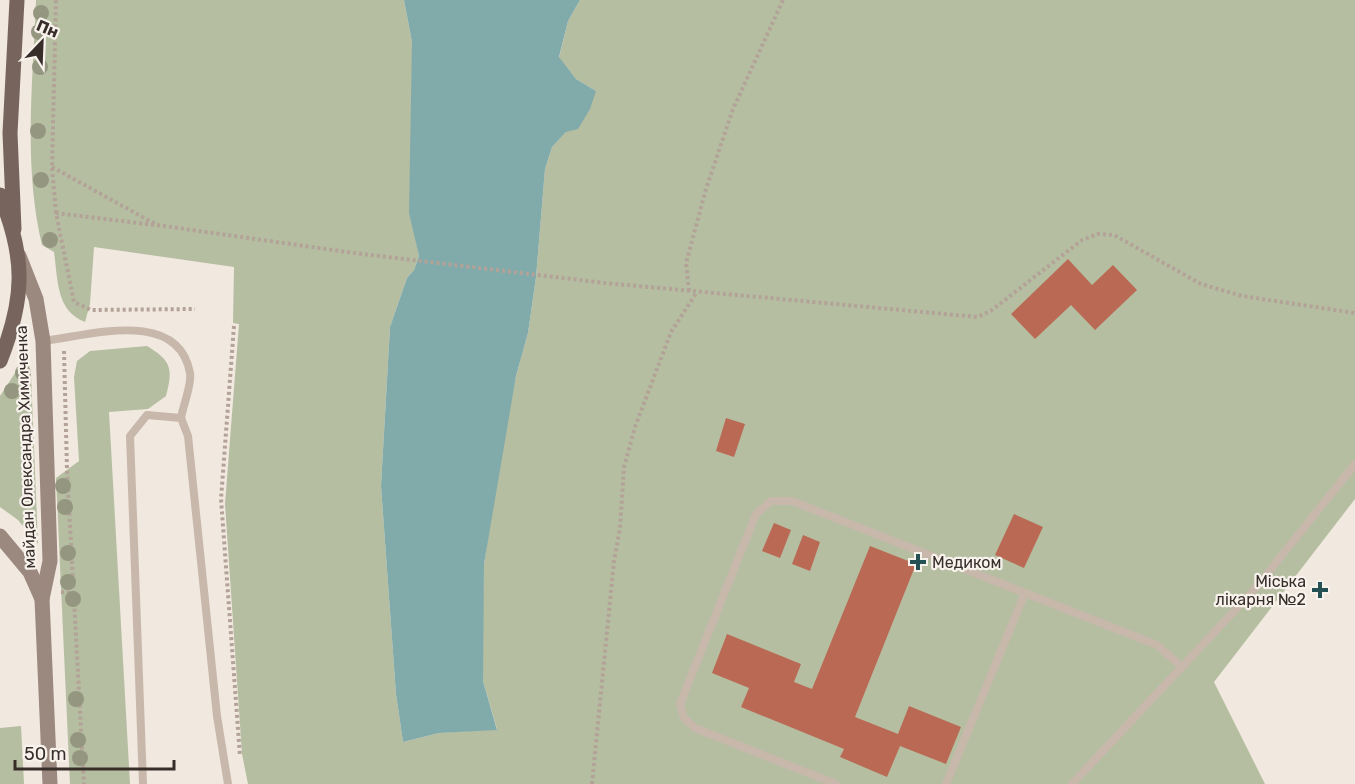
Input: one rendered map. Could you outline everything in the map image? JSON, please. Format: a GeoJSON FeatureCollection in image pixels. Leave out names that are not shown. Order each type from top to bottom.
{"type":"FeatureCollection","features":[{"type":"Feature","properties":{"kind":"main road"},"geometry":{"type":"LineString","coordinates":[[14,229],[10,134],[17,0]]}},
{"type":"Feature","properties":{"kind":"main road","name":"майдан Олександра Химиченка"},"geometry":{"type":"LineString","coordinates":[[0,195],[14,229],[19,255],[20,292],[13,329],[0,361]]}},
{"type":"Feature","properties":{"kind":"street","name":"майдан Олександра Химиченка"},"geometry":{"type":"LineString","coordinates":[[19,255],[36,299],[43,341],[51,561],[42,599]]}},
{"type":"Feature","properties":{"kind":"street","name":"майдан Олександра Химиченка"},"geometry":{"type":"LineString","coordinates":[[0,536],[30,572],[42,599]]}},
{"type":"Feature","properties":{"kind":"street"},"geometry":{"type":"LineString","coordinates":[[42,599],[50,784]]}},
{"type":"Feature","properties":{"kind":"lane"},"geometry":{"type":"LineString","coordinates":[[43,341],[135,329],[158,332],[180,347],[190,374],[181,418],[188,436],[217,716],[228,784]]}},
{"type":"Feature","properties":{"kind":"lane"},"geometry":{"type":"LineString","coordinates":[[143,784],[130,436],[147,415],[181,418]]}},
{"type":"Feature","properties":{"kind":"lane"},"geometry":{"type":"LineString","coordinates":[[1072,784],[1254,590],[1355,464]]}},
{"type":"Feature","properties":{"kind":"lane"},"geometry":{"type":"LineString","coordinates":[[836,784],[695,728],[684,718],[680,704],[756,514],[771,501],[792,501],[1157,645],[1182,667]]}},
{"type":"Feature","properties":{"kind":"lane"},"geometry":{"type":"LineString","coordinates":[[946,784],[1025,593]]}},
{"type":"Feature","properties":{"kind":"path"},"geometry":{"type":"LineString","coordinates":[[56,0],[52,167],[56,213],[70,293],[74,303],[82,308],[195,309]]}},
{"type":"Feature","properties":{"kind":"path"},"geometry":{"type":"LineString","coordinates":[[689,291],[686,263],[706,189],[733,110],[783,0]]}},
{"type":"Feature","properties":{"kind":"path"},"geometry":{"type":"LineString","coordinates":[[52,167],[157,225]]}},
{"type":"Feature","properties":{"kind":"path"},"geometry":{"type":"LineString","coordinates":[[56,213],[368,255],[594,281],[978,317],[992,310],[1082,240],[1098,234],[1114,235],[1201,284],[1242,296],[1355,313]]}},
{"type":"Feature","properties":{"kind":"path"},"geometry":{"type":"LineString","coordinates":[[592,784],[614,561],[620,529],[624,467],[635,427],[671,332],[698,291]]}},
{"type":"Feature","properties":{"kind":"path"},"geometry":{"type":"LineString","coordinates":[[234,326],[220,499],[241,767]]}},
{"type":"Feature","properties":{"kind":"path"},"geometry":{"type":"LineString","coordinates":[[64,339],[84,784]]}},
{"type":"Feature","properties":{"kind":"path"},"geometry":{"type":"LineString","coordinates":[[61,592],[74,593]]}},
{"type":"Feature","properties":{"kind":"green space"},"geometry":{"type":"Polygon","coordinates":[[[36,0],[404,0],[412,42],[415,236],[419,256],[414,270],[407,278],[390,327],[381,486],[396,694],[403,742],[439,733],[497,729],[483,681],[484,564],[499,463],[516,376],[528,333],[536,277],[545,169],[552,147],[596,91],[576,79],[559,58],[568,21],[580,0],[1355,0],[1355,499],[1214,682],[1265,784],[248,784],[242,754],[225,504],[239,324],[233,323],[234,267],[94,247],[90,304],[85,322],[68,310],[60,293],[54,252],[42,245],[36,215],[31,123],[36,0]]]}},
{"type":"Feature","properties":{"kind":"green space"},"geometry":{"type":"Polygon","coordinates":[[[147,346],[162,356],[168,366],[170,379],[166,396],[148,409],[109,412],[130,784],[70,784],[56,478],[79,461],[74,377],[77,361],[90,351],[147,346]]]}},
{"type":"Feature","properties":{"kind":"green space"},"geometry":{"type":"Polygon","coordinates":[[[25,363],[29,366],[31,375],[38,544],[18,520],[0,507],[0,396],[19,367],[25,363]]]}},
{"type":"Feature","properties":{"kind":"green space"},"geometry":{"type":"Polygon","coordinates":[[[21,726],[24,784],[0,784],[0,728],[21,726]]]}},
{"type":"Feature","properties":{"kind":"water"},"geometry":{"type":"Polygon","coordinates":[[[404,0],[580,0],[568,21],[559,57],[576,79],[596,91],[590,109],[578,129],[566,132],[552,147],[545,169],[536,277],[528,333],[516,376],[484,564],[483,681],[497,730],[439,733],[403,742],[396,694],[381,486],[390,327],[407,278],[414,270],[419,256],[409,213],[412,42],[404,0]]]}},
{"type":"Feature","properties":{"kind":"building"},"geometry":{"type":"Polygon","coordinates":[[[1068,259],[1092,285],[1113,265],[1137,290],[1095,330],[1071,305],[1035,339],[1011,314],[1068,259]]]}},
{"type":"Feature","properties":{"kind":"building"},"geometry":{"type":"Polygon","coordinates":[[[726,418],[745,424],[734,457],[716,451],[726,418]]]}},
{"type":"Feature","properties":{"kind":"building"},"geometry":{"type":"Polygon","coordinates":[[[1014,514],[1043,527],[1024,568],[995,555],[1014,514]]]}},
{"type":"Feature","properties":{"kind":"building"},"geometry":{"type":"Polygon","coordinates":[[[774,523],[791,530],[780,558],[762,551],[774,523]]]}},
{"type":"Feature","properties":{"kind":"building"},"geometry":{"type":"Polygon","coordinates":[[[803,535],[820,542],[810,571],[792,564],[803,535]]]}},
{"type":"Feature","properties":{"kind":"building","name":"Медиком"},"geometry":{"type":"Polygon","coordinates":[[[870,546],[916,564],[855,717],[898,734],[909,706],[961,727],[946,764],[900,746],[887,777],[840,757],[844,749],[741,707],[749,688],[712,673],[727,634],[801,664],[794,682],[812,689],[870,546]]]}},
{"type":"Feature","properties":{"kind":"place","name":"Медиком"},"geometry":{"type":"Point","coordinates":[918,562]}},
{"type":"Feature","properties":{"kind":"place","name":"Міська лікарня №2"},"geometry":{"type":"Point","coordinates":[1320,590]}}]}
